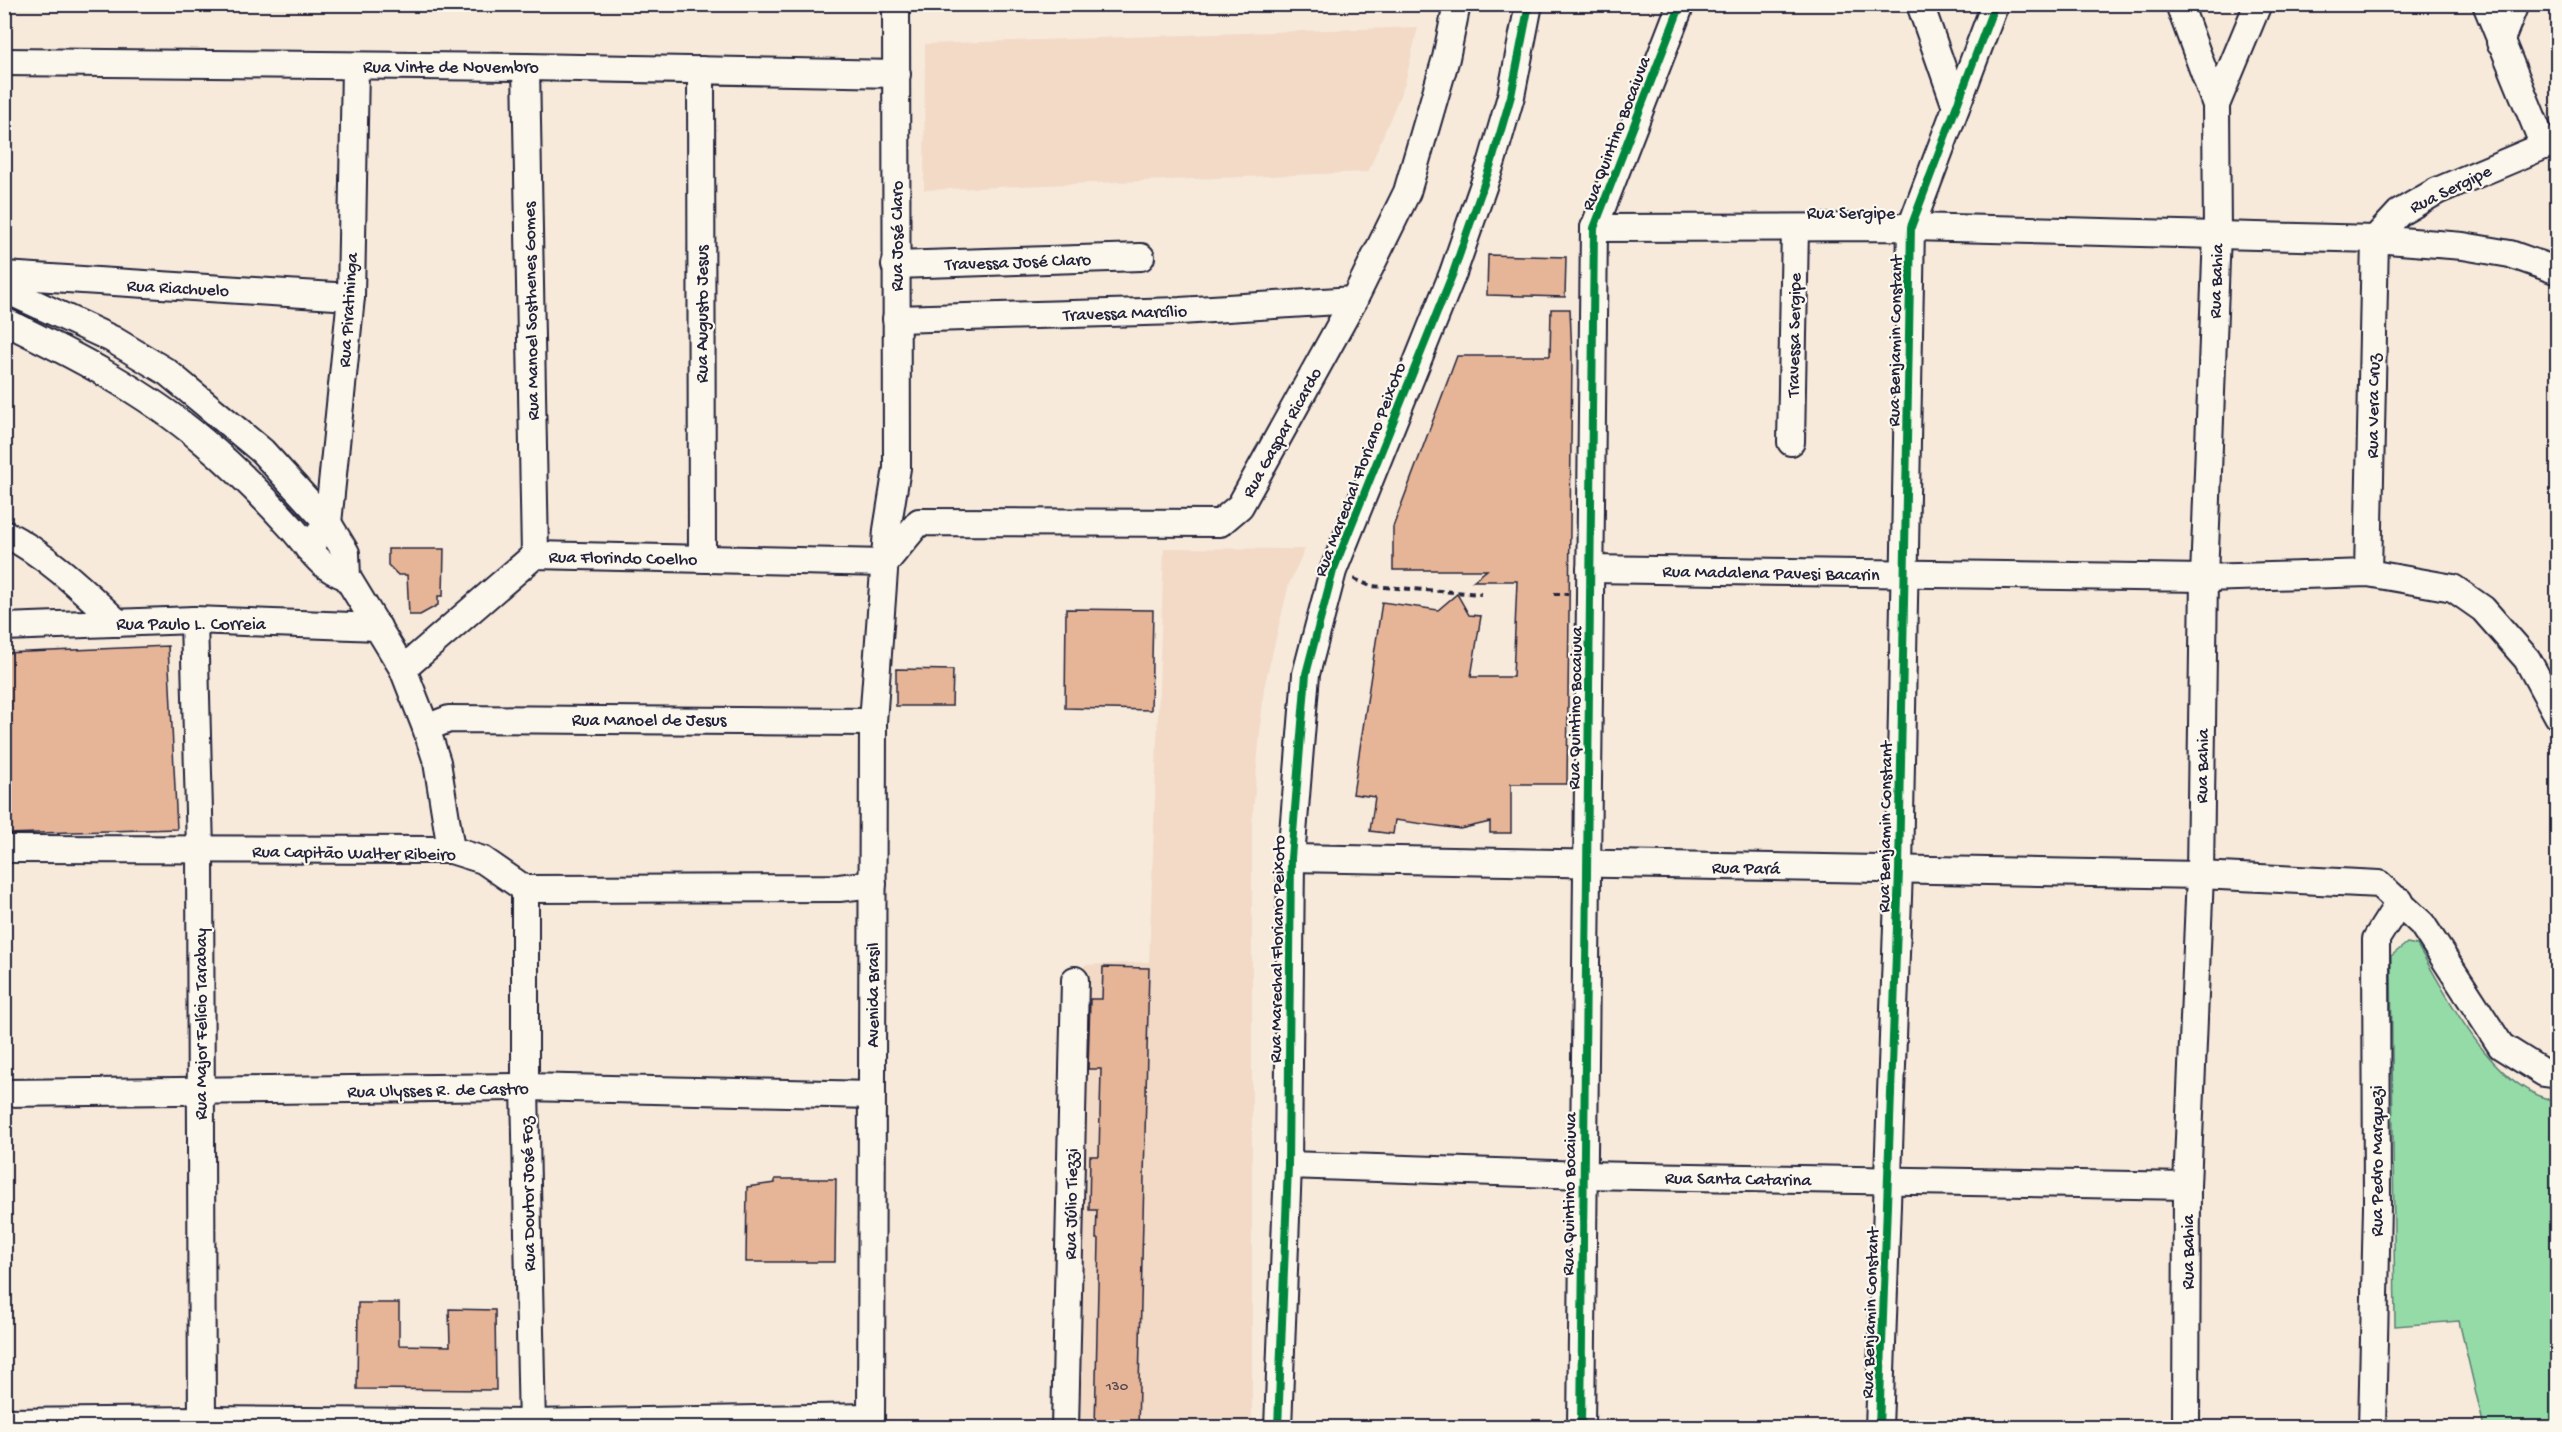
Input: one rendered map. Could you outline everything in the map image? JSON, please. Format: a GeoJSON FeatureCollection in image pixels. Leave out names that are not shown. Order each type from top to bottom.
{"type":"FeatureCollection","features":[{"type":"Feature","properties":{"kind":"street","name":"Rua José Claro"},"geometry":{"type":"LineString","coordinates":[[885,563],[887,530],[897,468],[896,4]]}},
{"type":"Feature","properties":{"kind":"street","name":"Rua Gaspar Ricardo"},"geometry":{"type":"LineString","coordinates":[[919,522],[1220,523],[1240,506],[1354,300],[1407,192],[1446,58],[1457,4]]}},
{"type":"Feature","properties":{"kind":"street","name":"Rua Marechal Floriano Peixoto"},"geometry":{"type":"LineString","coordinates":[[1278,1428],[1288,1165],[1291,858],[1306,674],[1333,571],[1453,273],[1492,160],[1511,96],[1529,4]]}},
{"type":"Feature","properties":{"kind":"street","name":"Rua Quintino Bocaiuva"},"geometry":{"type":"LineString","coordinates":[[1581,1428],[1594,228],[1681,4]]}},
{"type":"Feature","properties":{"kind":"street"},"geometry":{"type":"LineString","coordinates":[[1920,4],[1956,107]]}},
{"type":"Feature","properties":{"kind":"street","name":"Rua Benjamin Constant"},"geometry":{"type":"LineString","coordinates":[[1879,1428],[1899,870],[1911,227],[1995,4]]}},
{"type":"Feature","properties":{"kind":"street"},"geometry":{"type":"LineString","coordinates":[[2179,4],[2216,105]]}},
{"type":"Feature","properties":{"kind":"street"},"geometry":{"type":"LineString","coordinates":[[2216,105],[2258,4]]}},
{"type":"Feature","properties":{"kind":"street"},"geometry":{"type":"LineString","coordinates":[[2486,4],[2500,42],[2551,143]]}},
{"type":"Feature","properties":{"kind":"street"},"geometry":{"type":"LineString","coordinates":[[2500,42],[2515,4]]}},
{"type":"Feature","properties":{"kind":"street","name":"Rua Vinte de Novembro"},"geometry":{"type":"LineString","coordinates":[[4,62],[526,67],[897,74]]}},
{"type":"Feature","properties":{"kind":"street","name":"Rua Piratininga"},"geometry":{"type":"LineString","coordinates":[[328,523],[351,297],[355,66]]}},
{"type":"Feature","properties":{"kind":"street","name":"Rua Manoel Sosthenes Gomes"},"geometry":{"type":"LineString","coordinates":[[526,67],[535,555]]}},
{"type":"Feature","properties":{"kind":"street","name":"Rua Augusto Jesus"},"geometry":{"type":"LineString","coordinates":[[701,70],[702,558]]}},
{"type":"Feature","properties":{"kind":"street","name":"Rua Bahia"},"geometry":{"type":"LineString","coordinates":[[2186,1428],[2187,1186],[2200,875],[2204,578],[2217,233],[2216,105]]}},
{"type":"Feature","properties":{"kind":"street","name":"Rua Sergipe"},"geometry":{"type":"LineString","coordinates":[[1594,228],[1911,227],[2217,233],[2375,239],[2398,213],[2437,190],[2551,143]]}},
{"type":"Feature","properties":{"kind":"street","name":"Travessa Sergipe"},"geometry":{"type":"LineString","coordinates":[[1791,442],[1795,228]]}},
{"type":"Feature","properties":{"kind":"street"},"geometry":{"type":"LineString","coordinates":[[2375,239],[2463,246],[2510,254],[2558,271]]}},
{"type":"Feature","properties":{"kind":"street","name":"Rua Vera Cruz"},"geometry":{"type":"LineString","coordinates":[[2368,573],[2375,239]]}},
{"type":"Feature","properties":{"kind":"street","name":"Travessa José Claro"},"geometry":{"type":"LineString","coordinates":[[895,265],[1141,257]]}},
{"type":"Feature","properties":{"kind":"street","name":"Rua Riachuelo"},"geometry":{"type":"LineString","coordinates":[[4,275],[351,297]]}},
{"type":"Feature","properties":{"kind":"street"},"geometry":{"type":"LineString","coordinates":[[4,289],[112,339],[167,372],[262,451],[328,523],[346,554],[347,577],[403,669],[426,728],[437,762],[451,850]]}},
{"type":"Feature","properties":{"kind":"street","name":"Travessa Marcílio"},"geometry":{"type":"LineString","coordinates":[[896,319],[1180,311],[1354,300]]}},
{"type":"Feature","properties":{"kind":"street"},"geometry":{"type":"LineString","coordinates":[[4,321],[107,374],[151,401],[202,440],[240,474],[327,569],[347,577]]}},
{"type":"Feature","properties":{"kind":"street","name":"Rua José Claro"},"geometry":{"type":"LineString","coordinates":[[897,468],[906,498],[919,522]]}},
{"type":"Feature","properties":{"kind":"street"},"geometry":{"type":"LineString","coordinates":[[885,563],[919,522]]}},
{"type":"Feature","properties":{"kind":"street"},"geometry":{"type":"LineString","coordinates":[[308,548],[328,523]]}},
{"type":"Feature","properties":{"kind":"street"},"geometry":{"type":"LineString","coordinates":[[4,533],[22,542],[82,589],[118,623]]}},
{"type":"Feature","properties":{"kind":"street","name":"Rua Florindo Coelho"},"geometry":{"type":"LineString","coordinates":[[403,669],[535,555],[885,563]]}},
{"type":"Feature","properties":{"kind":"street","name":"Avenida Brasil"},"geometry":{"type":"LineString","coordinates":[[871,1422],[873,722],[885,563]]}},
{"type":"Feature","properties":{"kind":"street","name":"Rua Madalena Pavesi Bacarin"},"geometry":{"type":"LineString","coordinates":[[1590,569],[2204,578],[2368,573],[2453,588],[2483,609],[2526,659],[2558,716]]}},
{"type":"Feature","properties":{"kind":"street"},"geometry":{"type":"LineString","coordinates":[[75,624],[82,609],[82,589]]}},
{"type":"Feature","properties":{"kind":"street","name":"Rua Paulo L. Correia"},"geometry":{"type":"LineString","coordinates":[[4,627],[194,620],[378,627]]}},
{"type":"Feature","properties":{"kind":"street","name":"Rua Major Felício Tarabay"},"geometry":{"type":"LineString","coordinates":[[194,620],[200,850],[202,1424]]}},
{"type":"Feature","properties":{"kind":"street","name":"Rua Manoel de Jesus"},"geometry":{"type":"LineString","coordinates":[[426,728],[449,719],[873,722]]}},
{"type":"Feature","properties":{"kind":"street","name":"Rua Capitão Walter Ribeiro"},"geometry":{"type":"LineString","coordinates":[[4,849],[451,850],[483,860],[525,889]]}},
{"type":"Feature","properties":{"kind":"street","name":"Rua Pará"},"geometry":{"type":"LineString","coordinates":[[1291,858],[2200,875],[2379,884],[2400,901],[2422,924],[2501,1046],[2544,1073],[2558,1076]]}},
{"type":"Feature","properties":{"kind":"street"},"geometry":{"type":"LineString","coordinates":[[525,889],[839,888],[873,884]]}},
{"type":"Feature","properties":{"kind":"street","name":"Rua Doutor José Foz"},"geometry":{"type":"LineString","coordinates":[[525,889],[525,1088],[532,1425]]}},
{"type":"Feature","properties":{"kind":"street","name":"Rua Pedro Marquezi"},"geometry":{"type":"LineString","coordinates":[[2372,1428],[2377,1206],[2376,939],[2400,901]]}},
{"type":"Feature","properties":{"kind":"street","name":"Rua Júlio Tiezzi"},"geometry":{"type":"LineString","coordinates":[[1065,1428],[1075,980]]}},
{"type":"Feature","properties":{"kind":"street","name":"Rua Ulysses R. de Castro"},"geometry":{"type":"LineString","coordinates":[[4,1093],[525,1088],[872,1095]]}},
{"type":"Feature","properties":{"kind":"street","name":"Rua Santa Catarina"},"geometry":{"type":"LineString","coordinates":[[1288,1165],[1583,1174],[2187,1186]]}},
{"type":"Feature","properties":{"kind":"street"},"geometry":{"type":"LineString","coordinates":[[4,1422],[532,1425],[871,1422]]}},
{"type":"Feature","properties":{"kind":"path"},"geometry":{"type":"LineString","coordinates":[[1333,571],[1371,586],[1481,594]]}},
{"type":"Feature","properties":{"kind":"shaded area"},"geometry":{"type":"Polygon","coordinates":[[[1418,27],[1405,83],[1368,172],[924,190],[925,44],[1418,27]]]}},
{"type":"Feature","properties":{"kind":"shaded area"},"geometry":{"type":"Polygon","coordinates":[[[1164,548],[1305,549],[1289,584],[1264,688],[1252,824],[1252,1427],[1079,1428],[1084,965],[1149,962],[1164,548]]]}},
{"type":"Feature","properties":{"kind":"green space"},"geometry":{"type":"Polygon","coordinates":[[[2407,943],[2417,945],[2458,1014],[2492,1061],[2512,1079],[2533,1093],[2557,1101],[2557,1427],[2484,1427],[2459,1321],[2395,1326],[2391,956],[2407,943]]]}},
{"type":"Feature","properties":{"kind":"building"},"geometry":{"type":"Polygon","coordinates":[[[1488,255],[1566,257],[1565,297],[1487,295],[1488,255]]]}},
{"type":"Feature","properties":{"kind":"building"},"geometry":{"type":"Polygon","coordinates":[[[1551,309],[1570,309],[1572,356],[1567,784],[1511,784],[1511,833],[1490,833],[1490,822],[1460,829],[1395,820],[1393,834],[1370,831],[1375,797],[1353,794],[1382,602],[1438,610],[1457,594],[1469,615],[1481,616],[1471,677],[1513,677],[1517,581],[1473,581],[1487,570],[1393,570],[1393,527],[1457,356],[1550,356],[1551,309]]]}},
{"type":"Feature","properties":{"kind":"building"},"geometry":{"type":"Polygon","coordinates":[[[388,549],[444,549],[443,596],[438,596],[438,605],[420,615],[409,615],[407,575],[398,575],[388,565],[388,549]]]}},
{"type":"Feature","properties":{"kind":"building"},"geometry":{"type":"Polygon","coordinates":[[[1066,609],[1153,610],[1151,710],[1065,708],[1066,609]]]}},
{"type":"Feature","properties":{"kind":"building"},"geometry":{"type":"Polygon","coordinates":[[[168,646],[177,829],[4,834],[4,653],[168,646]]]}},
{"type":"Feature","properties":{"kind":"building"},"geometry":{"type":"Polygon","coordinates":[[[896,669],[953,670],[952,706],[896,706],[896,669]]]}},
{"type":"Feature","properties":{"kind":"building"},"geometry":{"type":"Polygon","coordinates":[[[1103,967],[1149,968],[1138,1428],[1095,1428],[1099,1239],[1096,1239],[1097,1210],[1089,1210],[1090,1156],[1099,1156],[1101,1069],[1088,1069],[1090,999],[1102,999],[1103,967]]]}},
{"type":"Feature","properties":{"kind":"building"},"geometry":{"type":"Polygon","coordinates":[[[775,1179],[836,1179],[835,1262],[746,1262],[747,1187],[775,1183],[775,1179]]]}},
{"type":"Feature","properties":{"kind":"building"},"geometry":{"type":"Polygon","coordinates":[[[358,1303],[399,1303],[399,1345],[450,1346],[449,1309],[495,1310],[496,1390],[357,1389],[358,1303]]]}},
{"type":"Feature","properties":{"kind":"cycle path"},"geometry":{"type":"LineString","coordinates":[[1278,1428],[1288,1165],[1291,858],[1306,674],[1333,571],[1453,273],[1492,161],[1511,96],[1529,4]]}},
{"type":"Feature","properties":{"kind":"cycle path"},"geometry":{"type":"LineString","coordinates":[[1581,1428],[1594,228],[1681,4]]}},
{"type":"Feature","properties":{"kind":"cycle path"},"geometry":{"type":"LineString","coordinates":[[1879,1428],[1899,870],[1911,227],[1995,4]]}}]}
